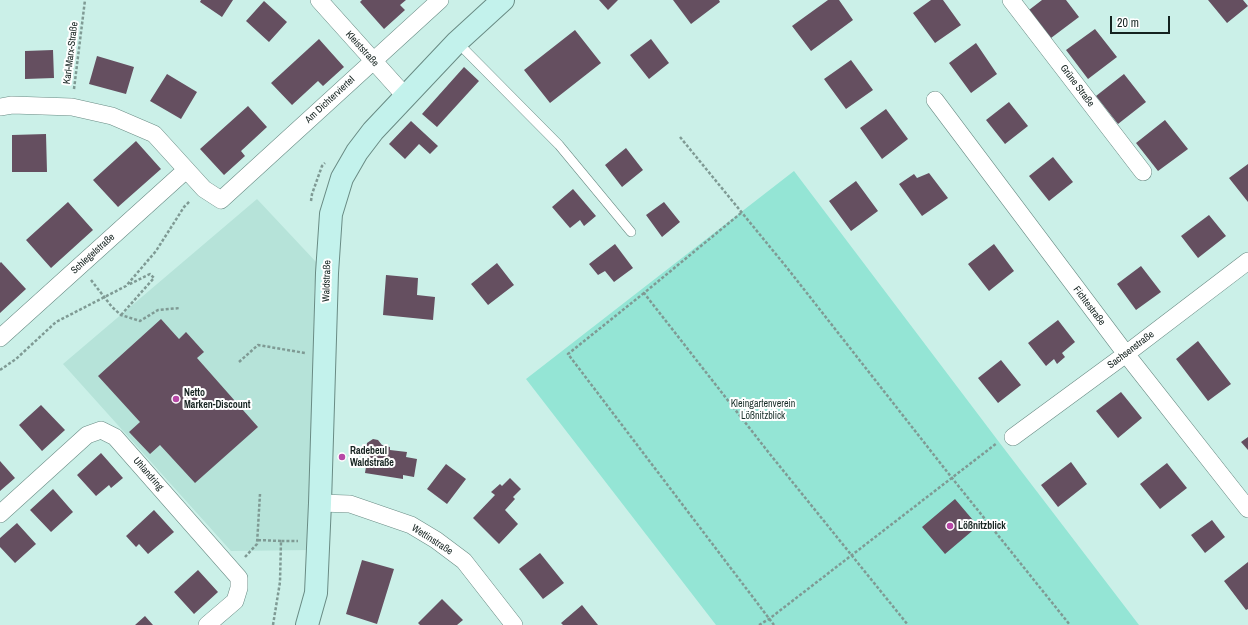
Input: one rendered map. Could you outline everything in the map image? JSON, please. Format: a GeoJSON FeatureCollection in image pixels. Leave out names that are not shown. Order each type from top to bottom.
{"type":"FeatureCollection","features":[{"type":"Feature","properties":{"kind":"street","name":"Kleiststraße"},"geometry":{"type":"LineString","coordinates":[[319,0],[406,97]]}},
{"type":"Feature","properties":{"kind":"street","name":"Am Dichterviertel"},"geometry":{"type":"LineString","coordinates":[[204,189],[221,200],[440,0]]}},
{"type":"Feature","properties":{"kind":"street","name":"Waldstraße"},"geometry":{"type":"LineString","coordinates":[[307,625],[316,593],[327,273],[331,214],[342,178],[357,152],[373,130],[457,42],[503,0]]}},
{"type":"Feature","properties":{"kind":"street","name":"Grüne Straße"},"geometry":{"type":"LineString","coordinates":[[1011,0],[1143,172]]}},
{"type":"Feature","properties":{"kind":"street","name":"Fichtestraße"},"geometry":{"type":"LineString","coordinates":[[935,100],[1126,354],[1248,509]]}},
{"type":"Feature","properties":{"kind":"street"},"geometry":{"type":"LineString","coordinates":[[0,107],[12,105],[72,107],[112,116],[154,134],[204,189]]}},
{"type":"Feature","properties":{"kind":"street","name":"Schlegelstraße"},"geometry":{"type":"LineString","coordinates":[[0,338],[186,170]]}},
{"type":"Feature","properties":{"kind":"street","name":"Sachsenstraße"},"geometry":{"type":"LineString","coordinates":[[1012,438],[1248,261]]}},
{"type":"Feature","properties":{"kind":"street","name":"Uhlandring"},"geometry":{"type":"LineString","coordinates":[[0,514],[87,435],[101,430],[115,437],[239,578],[239,588],[234,601],[207,625]]}},
{"type":"Feature","properties":{"kind":"street","name":"Wettinstraße"},"geometry":{"type":"LineString","coordinates":[[320,503],[350,504],[411,525],[436,540],[464,561],[514,625]]}},
{"type":"Feature","properties":{"kind":"lane"},"geometry":{"type":"LineString","coordinates":[[457,42],[559,145],[631,232]]}},
{"type":"Feature","properties":{"kind":"path","name":"Karl-Marx-Straße"},"geometry":{"type":"LineString","coordinates":[[72,107],[85,0]]}},
{"type":"Feature","properties":{"kind":"path"},"geometry":{"type":"LineString","coordinates":[[680,137],[788,269],[952,478],[1070,625]]}},
{"type":"Feature","properties":{"kind":"path"},"geometry":{"type":"LineString","coordinates":[[126,286],[156,251],[184,207],[204,189]]}},
{"type":"Feature","properties":{"kind":"path"},"geometry":{"type":"LineString","coordinates":[[741,213],[568,354],[774,625]]}},
{"type":"Feature","properties":{"kind":"path"},"geometry":{"type":"LineString","coordinates":[[80,267],[112,307],[121,315],[140,321],[158,310],[180,308]]}},
{"type":"Feature","properties":{"kind":"path"},"geometry":{"type":"LineString","coordinates":[[0,370],[16,359],[56,322],[150,274],[154,278],[121,315]]}},
{"type":"Feature","properties":{"kind":"path"},"geometry":{"type":"LineString","coordinates":[[644,293],[769,453],[908,625]]}},
{"type":"Feature","properties":{"kind":"path"},"geometry":{"type":"LineString","coordinates":[[238,362],[258,345],[325,358]]}},
{"type":"Feature","properties":{"kind":"path"},"geometry":{"type":"LineString","coordinates":[[759,625],[769,619],[999,442],[1012,438]]}},
{"type":"Feature","properties":{"kind":"path"},"geometry":{"type":"LineString","coordinates":[[244,557],[257,544],[260,494]]}},
{"type":"Feature","properties":{"kind":"path"},"geometry":{"type":"LineString","coordinates":[[258,540],[299,541]]}},
{"type":"Feature","properties":{"kind":"path"},"geometry":{"type":"LineString","coordinates":[[273,625],[280,582],[281,541]]}},
{"type":"Feature","properties":{"kind":"shaded area"},"geometry":{"type":"Polygon","coordinates":[[[257,199],[317,263],[314,291],[312,550],[231,551],[63,364],[257,199]]]}},
{"type":"Feature","properties":{"kind":"green space","name":"Kleingartenverein Lößnitzblick"},"geometry":{"type":"Polygon","coordinates":[[[794,171],[1139,625],[716,625],[526,379],[794,171]]]}},
{"type":"Feature","properties":{"kind":"building"},"geometry":{"type":"Polygon","coordinates":[[[201,0],[233,0],[222,17],[200,2],[201,0]]]}},
{"type":"Feature","properties":{"kind":"building"},"geometry":{"type":"Polygon","coordinates":[[[362,0],[406,0],[400,5],[405,10],[384,29],[360,2],[362,0]]]}},
{"type":"Feature","properties":{"kind":"building"},"geometry":{"type":"Polygon","coordinates":[[[599,0],[618,0],[608,10],[599,0]]]}},
{"type":"Feature","properties":{"kind":"building"},"geometry":{"type":"Polygon","coordinates":[[[673,0],[719,0],[720,2],[691,24],[673,0]]]}},
{"type":"Feature","properties":{"kind":"building"},"geometry":{"type":"Polygon","coordinates":[[[828,0],[839,0],[853,20],[811,51],[792,26],[828,0]]]}},
{"type":"Feature","properties":{"kind":"building"},"geometry":{"type":"Polygon","coordinates":[[[931,0],[943,0],[961,25],[935,43],[913,13],[931,0]]]}},
{"type":"Feature","properties":{"kind":"building"},"geometry":{"type":"Polygon","coordinates":[[[1042,0],[1066,0],[1079,17],[1051,38],[1029,10],[1042,0]]]}},
{"type":"Feature","properties":{"kind":"building"},"geometry":{"type":"Polygon","coordinates":[[[1208,0],[1243,0],[1248,6],[1227,23],[1208,0]]]}},
{"type":"Feature","properties":{"kind":"building"},"geometry":{"type":"Polygon","coordinates":[[[264,1],[287,22],[269,42],[246,21],[264,1]]]}},
{"type":"Feature","properties":{"kind":"building"},"geometry":{"type":"Polygon","coordinates":[[[1095,29],[1117,57],[1088,79],[1066,50],[1095,29]]]}},
{"type":"Feature","properties":{"kind":"building"},"geometry":{"type":"Polygon","coordinates":[[[575,30],[601,63],[550,103],[524,70],[575,30]]]}},
{"type":"Feature","properties":{"kind":"building"},"geometry":{"type":"Polygon","coordinates":[[[319,39],[344,67],[323,86],[318,81],[292,105],[271,83],[319,39]]]}},
{"type":"Feature","properties":{"kind":"building"},"geometry":{"type":"Polygon","coordinates":[[[651,39],[669,63],[649,79],[630,55],[651,39]]]}},
{"type":"Feature","properties":{"kind":"building"},"geometry":{"type":"Polygon","coordinates":[[[976,43],[997,74],[971,93],[949,63],[976,43]]]}},
{"type":"Feature","properties":{"kind":"building"},"geometry":{"type":"Polygon","coordinates":[[[53,50],[54,78],[25,79],[25,51],[53,50]]]}},
{"type":"Feature","properties":{"kind":"building"},"geometry":{"type":"Polygon","coordinates":[[[97,56],[134,67],[126,94],[89,84],[97,56]]]}},
{"type":"Feature","properties":{"kind":"building"},"geometry":{"type":"Polygon","coordinates":[[[851,60],[873,90],[846,109],[824,79],[851,60]]]}},
{"type":"Feature","properties":{"kind":"building"},"geometry":{"type":"Polygon","coordinates":[[[464,67],[479,81],[437,127],[422,114],[464,67]]]}},
{"type":"Feature","properties":{"kind":"building"},"geometry":{"type":"Polygon","coordinates":[[[167,74],[197,92],[181,119],[150,101],[167,74]]]}},
{"type":"Feature","properties":{"kind":"building"},"geometry":{"type":"Polygon","coordinates":[[[1124,74],[1146,102],[1118,124],[1096,96],[1124,74]]]}},
{"type":"Feature","properties":{"kind":"building"},"geometry":{"type":"Polygon","coordinates":[[[1009,102],[1028,126],[1005,144],[986,120],[1009,102]]]}},
{"type":"Feature","properties":{"kind":"building"},"geometry":{"type":"Polygon","coordinates":[[[248,106],[267,127],[241,151],[245,156],[224,175],[200,149],[248,106]]]}},
{"type":"Feature","properties":{"kind":"building"},"geometry":{"type":"Polygon","coordinates":[[[886,109],[908,139],[882,159],[860,128],[886,109]]]}},
{"type":"Feature","properties":{"kind":"building"},"geometry":{"type":"Polygon","coordinates":[[[1165,120],[1188,149],[1158,171],[1136,143],[1165,120]]]}},
{"type":"Feature","properties":{"kind":"building"},"geometry":{"type":"Polygon","coordinates":[[[411,121],[438,146],[430,154],[419,144],[405,159],[389,144],[411,121]]]}},
{"type":"Feature","properties":{"kind":"building"},"geometry":{"type":"Polygon","coordinates":[[[46,134],[47,172],[12,172],[12,135],[46,134]]]}},
{"type":"Feature","properties":{"kind":"building"},"geometry":{"type":"Polygon","coordinates":[[[136,141],[161,169],[118,207],[93,180],[136,141]]]}},
{"type":"Feature","properties":{"kind":"building"},"geometry":{"type":"Polygon","coordinates":[[[626,148],[643,170],[622,187],[605,165],[626,148]]]}},
{"type":"Feature","properties":{"kind":"building"},"geometry":{"type":"Polygon","coordinates":[[[1053,157],[1073,182],[1049,201],[1029,176],[1053,157]]]}},
{"type":"Feature","properties":{"kind":"building"},"geometry":{"type":"Polygon","coordinates":[[[1248,164],[1248,202],[1229,178],[1248,164]]]}},
{"type":"Feature","properties":{"kind":"building"},"geometry":{"type":"Polygon","coordinates":[[[929,173],[948,198],[922,216],[899,184],[914,174],[917,178],[929,173]]]}},
{"type":"Feature","properties":{"kind":"building"},"geometry":{"type":"Polygon","coordinates":[[[856,181],[878,211],[851,231],[829,201],[856,181]]]}},
{"type":"Feature","properties":{"kind":"building"},"geometry":{"type":"Polygon","coordinates":[[[573,189],[596,216],[584,226],[580,220],[570,228],[552,207],[573,189]]]}},
{"type":"Feature","properties":{"kind":"building"},"geometry":{"type":"Polygon","coordinates":[[[68,202],[93,230],[51,268],[26,240],[68,202]]]}},
{"type":"Feature","properties":{"kind":"building"},"geometry":{"type":"Polygon","coordinates":[[[664,202],[680,222],[662,237],[646,215],[664,202]]]}},
{"type":"Feature","properties":{"kind":"building"},"geometry":{"type":"Polygon","coordinates":[[[1209,215],[1226,236],[1198,258],[1181,236],[1209,215]]]}},
{"type":"Feature","properties":{"kind":"building"},"geometry":{"type":"Polygon","coordinates":[[[615,244],[633,268],[614,282],[605,271],[598,275],[589,264],[615,244]]]}},
{"type":"Feature","properties":{"kind":"building"},"geometry":{"type":"Polygon","coordinates":[[[994,244],[1014,271],[989,291],[968,264],[994,244]]]}},
{"type":"Feature","properties":{"kind":"building"},"geometry":{"type":"Polygon","coordinates":[[[1,262],[26,289],[0,313],[0,263],[1,262]]]}},
{"type":"Feature","properties":{"kind":"building"},"geometry":{"type":"Polygon","coordinates":[[[497,263],[514,285],[488,305],[471,284],[497,263]]]}},
{"type":"Feature","properties":{"kind":"building"},"geometry":{"type":"Polygon","coordinates":[[[1141,266],[1161,292],[1136,310],[1117,284],[1141,266]]]}},
{"type":"Feature","properties":{"kind":"building"},"geometry":{"type":"Polygon","coordinates":[[[386,275],[418,278],[417,295],[435,297],[433,320],[383,315],[386,275]]]}},
{"type":"Feature","properties":{"kind":"building","name":"Netto Marken-Discount"},"geometry":{"type":"Polygon","coordinates":[[[161,319],[179,339],[186,332],[204,352],[197,358],[258,427],[195,483],[160,445],[150,454],[129,432],[140,422],[98,376],[161,319]]]}},
{"type":"Feature","properties":{"kind":"building"},"geometry":{"type":"Polygon","coordinates":[[[1058,320],[1075,342],[1062,353],[1065,357],[1057,364],[1054,359],[1046,366],[1028,343],[1058,320]]]}},
{"type":"Feature","properties":{"kind":"building"},"geometry":{"type":"Polygon","coordinates":[[[1198,341],[1231,384],[1208,401],[1176,359],[1198,341]]]}},
{"type":"Feature","properties":{"kind":"building"},"geometry":{"type":"Polygon","coordinates":[[[1001,360],[1021,385],[998,403],[978,378],[1001,360]]]}},
{"type":"Feature","properties":{"kind":"building"},"geometry":{"type":"Polygon","coordinates":[[[1121,392],[1142,418],[1118,438],[1096,411],[1121,392]]]}},
{"type":"Feature","properties":{"kind":"building"},"geometry":{"type":"Polygon","coordinates":[[[41,405],[65,430],[42,451],[19,425],[41,405]]]}},
{"type":"Feature","properties":{"kind":"building"},"geometry":{"type":"Polygon","coordinates":[[[1248,437],[1248,450],[1241,442],[1248,437]]]}},
{"type":"Feature","properties":{"kind":"building"},"geometry":{"type":"Polygon","coordinates":[[[373,439],[378,440],[382,445],[390,447],[390,450],[407,452],[406,457],[417,459],[414,477],[403,475],[403,479],[365,473],[368,454],[366,450],[367,443],[373,439]]]}},
{"type":"Feature","properties":{"kind":"building"},"geometry":{"type":"Polygon","coordinates":[[[101,453],[123,478],[111,488],[109,485],[96,496],[77,475],[101,453]]]}},
{"type":"Feature","properties":{"kind":"building"},"geometry":{"type":"Polygon","coordinates":[[[0,461],[15,478],[0,491],[0,461]]]}},
{"type":"Feature","properties":{"kind":"building"},"geometry":{"type":"Polygon","coordinates":[[[1071,462],[1087,484],[1058,507],[1041,485],[1071,462]]]}},
{"type":"Feature","properties":{"kind":"building"},"geometry":{"type":"Polygon","coordinates":[[[1167,463],[1187,488],[1160,509],[1140,484],[1167,463]]]}},
{"type":"Feature","properties":{"kind":"building"},"geometry":{"type":"Polygon","coordinates":[[[446,464],[466,479],[447,504],[427,489],[446,464]]]}},
{"type":"Feature","properties":{"kind":"building"},"geometry":{"type":"Polygon","coordinates":[[[510,478],[521,489],[513,497],[515,499],[505,510],[518,524],[499,544],[473,518],[495,495],[491,492],[500,484],[502,486],[510,478]]]}},
{"type":"Feature","properties":{"kind":"building"},"geometry":{"type":"Polygon","coordinates":[[[53,489],[73,512],[51,532],[30,510],[53,489]]]}},
{"type":"Feature","properties":{"kind":"building","name":"Lößnitzblick"},"geometry":{"type":"Polygon","coordinates":[[[955,499],[978,526],[945,554],[922,527],[955,499]]]}},
{"type":"Feature","properties":{"kind":"building"},"geometry":{"type":"Polygon","coordinates":[[[154,510],[174,532],[148,554],[139,544],[136,547],[126,536],[154,510]]]}},
{"type":"Feature","properties":{"kind":"building"},"geometry":{"type":"Polygon","coordinates":[[[1212,520],[1225,537],[1205,553],[1191,535],[1212,520]]]}},
{"type":"Feature","properties":{"kind":"building"},"geometry":{"type":"Polygon","coordinates":[[[17,523],[36,544],[15,563],[0,547],[0,538],[17,523]]]}},
{"type":"Feature","properties":{"kind":"building"},"geometry":{"type":"Polygon","coordinates":[[[540,553],[564,583],[543,599],[519,569],[540,553]]]}},
{"type":"Feature","properties":{"kind":"building"},"geometry":{"type":"Polygon","coordinates":[[[362,560],[394,569],[377,624],[346,614],[362,560]]]}},
{"type":"Feature","properties":{"kind":"building"},"geometry":{"type":"Polygon","coordinates":[[[1248,562],[1248,609],[1246,610],[1224,581],[1248,562]]]}},
{"type":"Feature","properties":{"kind":"building"},"geometry":{"type":"Polygon","coordinates":[[[198,570],[218,592],[194,614],[174,592],[198,570]]]}},
{"type":"Feature","properties":{"kind":"building"},"geometry":{"type":"Polygon","coordinates":[[[442,599],[463,620],[457,625],[420,625],[418,623],[442,599]]]}},
{"type":"Feature","properties":{"kind":"building"},"geometry":{"type":"Polygon","coordinates":[[[582,605],[598,625],[563,625],[561,623],[582,605]]]}},
{"type":"Feature","properties":{"kind":"building"},"geometry":{"type":"Polygon","coordinates":[[[145,616],[153,625],[135,625],[145,616]]]}},
{"type":"Feature","properties":{"kind":"place","name":"Netto Marken-Discount"},"geometry":{"type":"Point","coordinates":[176,399]}},
{"type":"Feature","properties":{"kind":"place","name":"Radebeul Waldstraße"},"geometry":{"type":"Point","coordinates":[342,457]}},
{"type":"Feature","properties":{"kind":"place","name":"Lößnitzblick"},"geometry":{"type":"Point","coordinates":[950,526]}}]}
